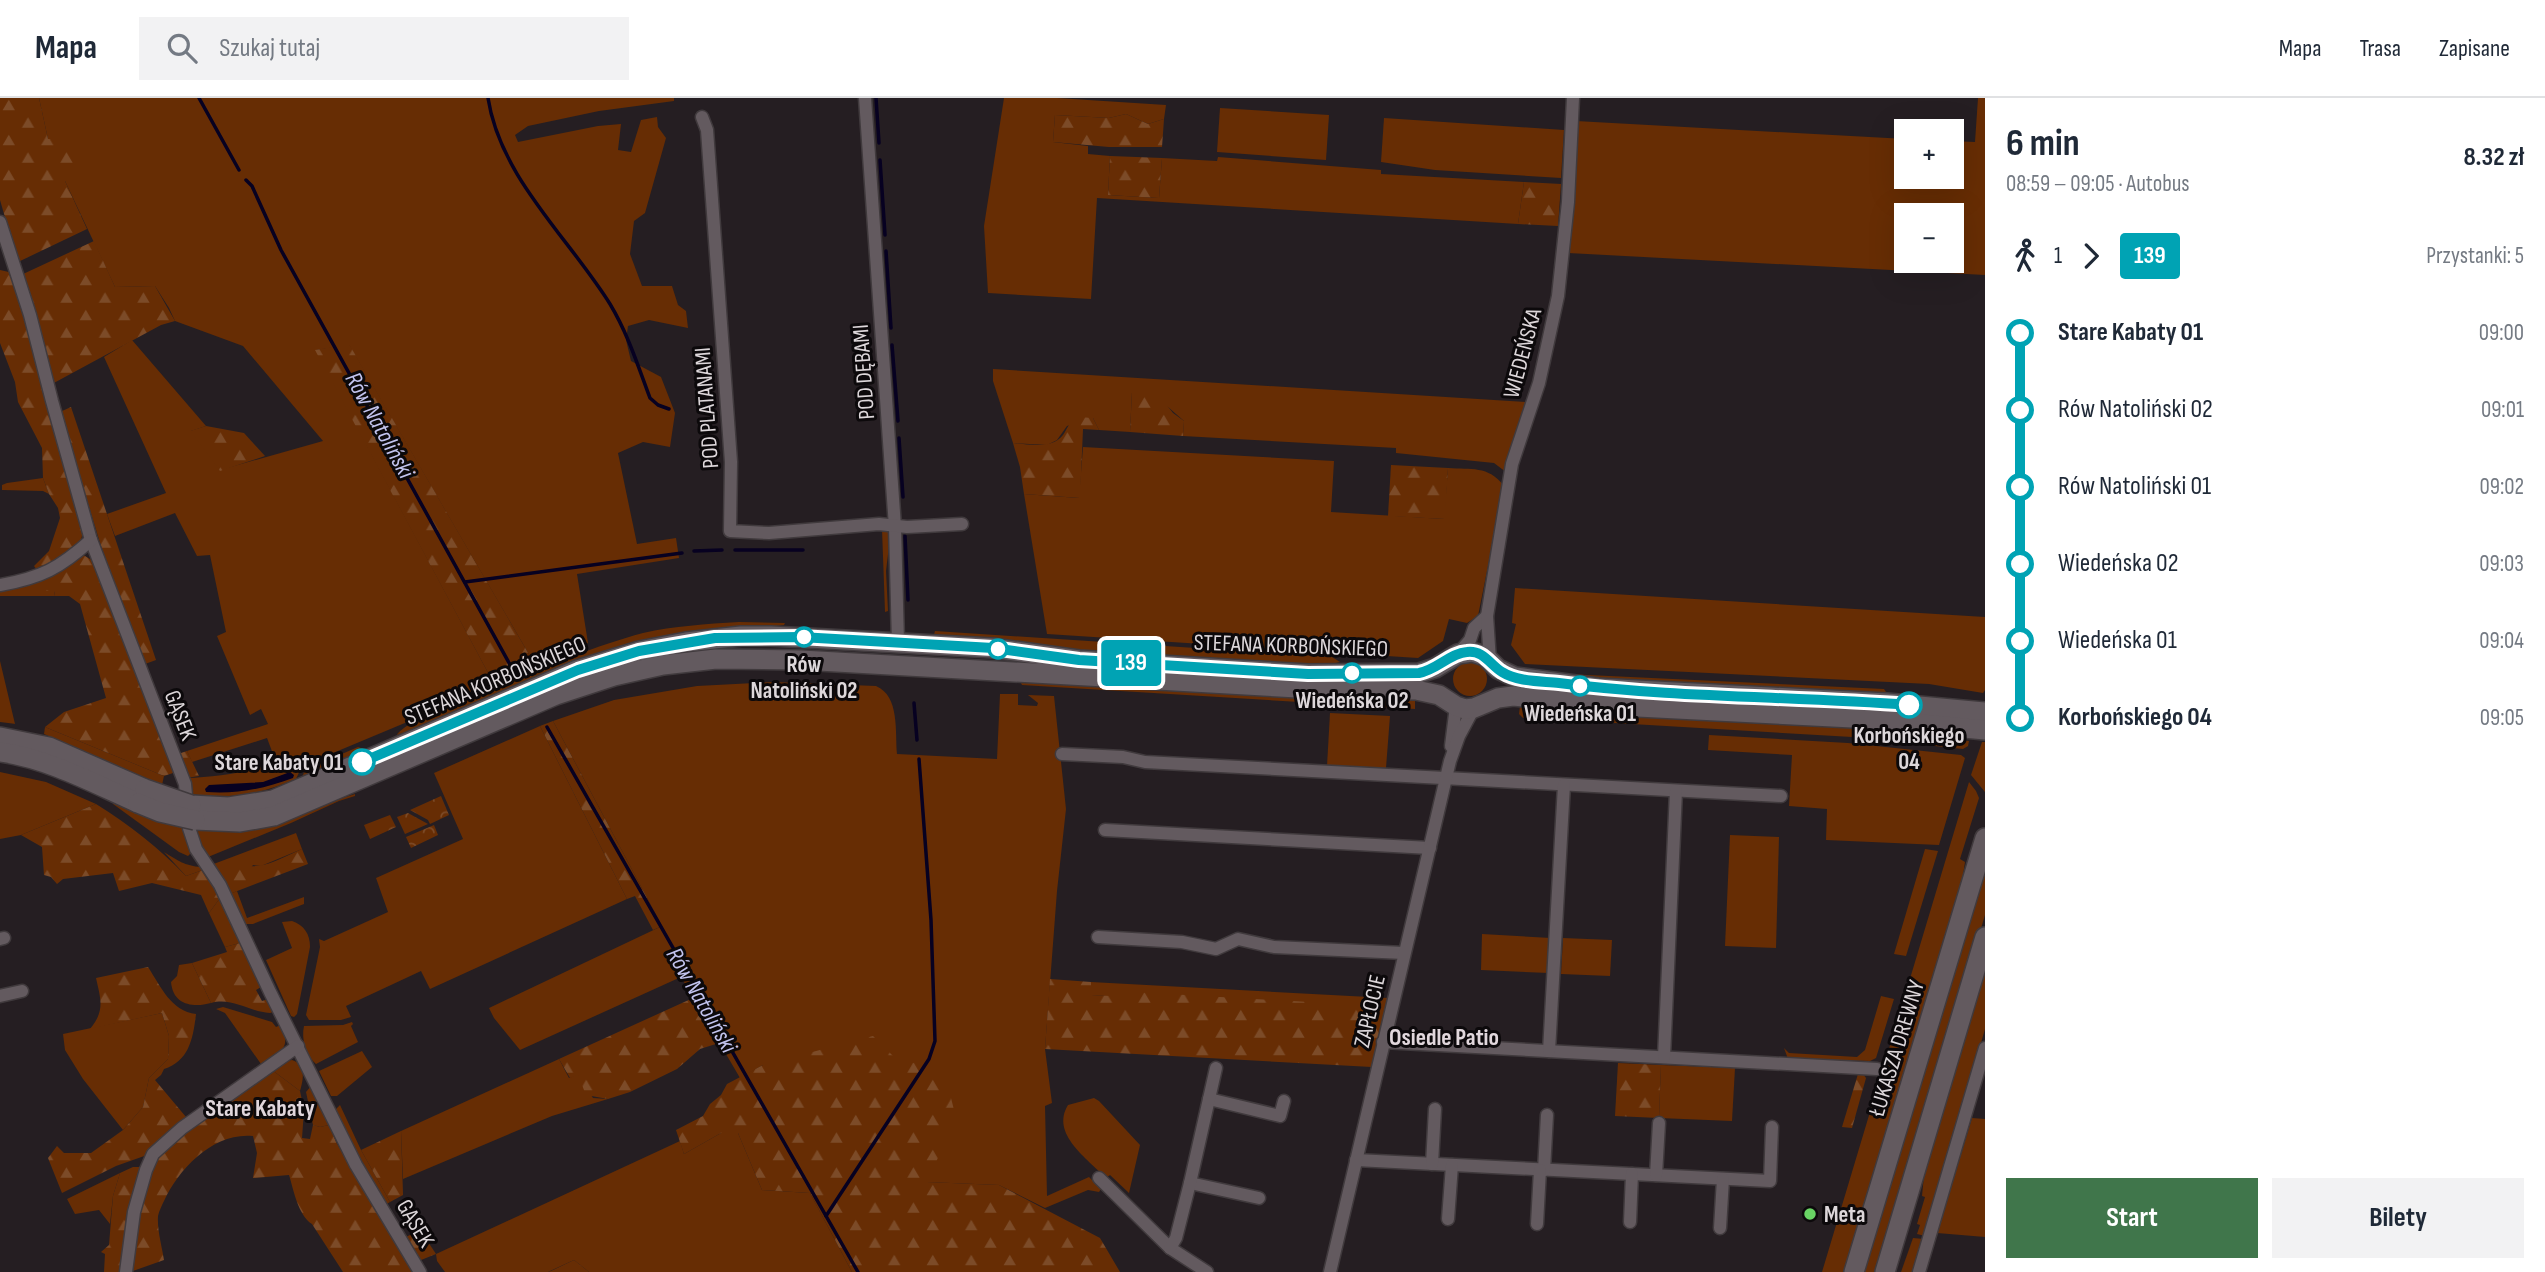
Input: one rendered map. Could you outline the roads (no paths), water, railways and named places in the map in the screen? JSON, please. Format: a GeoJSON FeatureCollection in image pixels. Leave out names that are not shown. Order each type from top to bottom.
{"type":"FeatureCollection","features":[{"type":"Feature","properties":{"kind":"street","name":"POD DĘBAMI"},"geometry":{"type":"LineString","coordinates":[[865,98],[895,527],[898,643]]}},
{"type":"Feature","properties":{"kind":"street","name":"WIEDEŃSKA"},"geometry":{"type":"LineString","coordinates":[[1490,661],[1487,615],[1512,464],[1539,383],[1558,296],[1568,202],[1573,98]]}},
{"type":"Feature","properties":{"kind":"street","name":"POD PLATANAMI"},"geometry":{"type":"LineString","coordinates":[[702,117],[707,130],[732,462],[730,531],[769,533],[879,524],[895,527]]}},
{"type":"Feature","properties":{"kind":"street","name":"GĄSEK"},"geometry":{"type":"LineString","coordinates":[[0,222],[28,305],[91,540],[185,784],[189,828],[196,849],[220,885],[356,1165],[420,1272]]}},
{"type":"Feature","properties":{"kind":"street"},"geometry":{"type":"LineString","coordinates":[[895,527],[962,524]]}},
{"type":"Feature","properties":{"kind":"street"},"geometry":{"type":"LineString","coordinates":[[0,585],[43,575],[91,540]]}},
{"type":"Feature","properties":{"kind":"street","name":"WIEDEŃSKA"},"geometry":{"type":"LineString","coordinates":[[1455,656],[1470,640],[1474,628],[1487,615]]}},
{"type":"Feature","properties":{"kind":"street","name":"STEFANA KORBOŃSKIEGO"},"geometry":{"type":"LineString","coordinates":[[142,796],[160,812],[193,813],[219,823],[262,818],[290,810],[347,777],[547,682],[639,651],[741,636],[993,648],[1079,660],[1308,674],[1419,673],[1435,668],[1455,656]]}},
{"type":"Feature","properties":{"kind":"street"},"geometry":{"type":"LineString","coordinates":[[898,643],[900,665]]}},
{"type":"Feature","properties":{"kind":"street"},"geometry":{"type":"LineString","coordinates":[[1490,661],[1498,682],[1496,690],[1466,704],[1440,682],[1441,673],[1455,656],[1472,652],[1490,661],[1498,669],[1515,677],[1617,690],[1887,703],[1985,712]]}},
{"type":"Feature","properties":{"kind":"street","name":"STEFANA KORBOŃSKIEGO"},"geometry":{"type":"LineString","coordinates":[[347,777],[556,695],[614,676],[684,662],[742,658],[1316,689],[1416,690],[1466,704],[1513,696],[1618,706],[1872,719],[1985,730]]}},
{"type":"Feature","properties":{"kind":"street","name":"ZAPŁOCIE"},"geometry":{"type":"LineString","coordinates":[[1330,1272],[1450,761],[1452,723],[1466,704]]}},
{"type":"Feature","properties":{"kind":"street"},"geometry":{"type":"LineString","coordinates":[[0,737],[49,747],[142,796]]}},
{"type":"Feature","properties":{"kind":"street"},"geometry":{"type":"LineString","coordinates":[[0,752],[28,757],[142,796]]}},
{"type":"Feature","properties":{"kind":"street"},"geometry":{"type":"LineString","coordinates":[[1062,754],[1123,757],[1145,762],[1781,796]]}},
{"type":"Feature","properties":{"kind":"street"},"geometry":{"type":"LineString","coordinates":[[1549,1051],[1564,785]]}},
{"type":"Feature","properties":{"kind":"street"},"geometry":{"type":"LineString","coordinates":[[1664,1058],[1676,791]]}},
{"type":"Feature","properties":{"kind":"street"},"geometry":{"type":"LineString","coordinates":[[1105,830],[1430,848]]}},
{"type":"Feature","properties":{"kind":"street","name":"ŁUKASZA DREWNY"},"geometry":{"type":"LineString","coordinates":[[1854,1272],[1985,838]]}},
{"type":"Feature","properties":{"kind":"street"},"geometry":{"type":"LineString","coordinates":[[1098,937],[1170,941],[1216,949],[1238,939],[1275,947],[1404,953]]}},
{"type":"Feature","properties":{"kind":"street"},"geometry":{"type":"LineString","coordinates":[[1885,1272],[1985,937]]}},
{"type":"Feature","properties":{"kind":"street"},"geometry":{"type":"LineString","coordinates":[[0,996],[22,991]]}},
{"type":"Feature","properties":{"kind":"street"},"geometry":{"type":"LineString","coordinates":[[1383,1042],[1877,1069]]}},
{"type":"Feature","properties":{"kind":"street"},"geometry":{"type":"LineString","coordinates":[[126,1272],[135,1212],[153,1154],[182,1128],[298,1046]]}},
{"type":"Feature","properties":{"kind":"street"},"geometry":{"type":"LineString","coordinates":[[1919,1272],[1985,1048]]}},
{"type":"Feature","properties":{"kind":"street"},"geometry":{"type":"LineString","coordinates":[[1171,1248],[1190,1183],[1216,1069]]}},
{"type":"Feature","properties":{"kind":"street"},"geometry":{"type":"LineString","coordinates":[[1209,1099],[1280,1116],[1283,1101]]}},
{"type":"Feature","properties":{"kind":"street"},"geometry":{"type":"LineString","coordinates":[[1432,1164],[1435,1109]]}},
{"type":"Feature","properties":{"kind":"street"},"geometry":{"type":"LineString","coordinates":[[1537,1224],[1547,1115]]}},
{"type":"Feature","properties":{"kind":"street"},"geometry":{"type":"LineString","coordinates":[[1656,1175],[1659,1123]]}},
{"type":"Feature","properties":{"kind":"street"},"geometry":{"type":"LineString","coordinates":[[1356,1160],[1770,1181],[1772,1128]]}},
{"type":"Feature","properties":{"kind":"street"},"geometry":{"type":"LineString","coordinates":[[1448,1219],[1452,1165]]}},
{"type":"Feature","properties":{"kind":"street"},"geometry":{"type":"LineString","coordinates":[[1630,1222],[1632,1174]]}},
{"type":"Feature","properties":{"kind":"street"},"geometry":{"type":"LineString","coordinates":[[1099,1178],[1171,1248],[1207,1272]]}},
{"type":"Feature","properties":{"kind":"street"},"geometry":{"type":"LineString","coordinates":[[1720,1228],[1723,1179]]}},
{"type":"Feature","properties":{"kind":"street"},"geometry":{"type":"LineString","coordinates":[[1190,1183],[1259,1198]]}},
{"type":"Feature","properties":{"kind":"waterway","name":"Rów Natoliński"},"geometry":{"type":"LineString","coordinates":[[199,98],[239,170]]}},
{"type":"Feature","properties":{"kind":"waterway"},"geometry":{"type":"LineString","coordinates":[[488,98],[495,127],[521,180],[610,304],[627,338],[650,398],[669,409]]}},
{"type":"Feature","properties":{"kind":"waterway"},"geometry":{"type":"LineString","coordinates":[[876,98],[879,143]]}},
{"type":"Feature","properties":{"kind":"waterway"},"geometry":{"type":"LineString","coordinates":[[880,160],[885,235]]}},
{"type":"Feature","properties":{"kind":"waterway","name":"Rów Natoliński"},"geometry":{"type":"LineString","coordinates":[[246,180],[252,186],[281,250],[513,670]]}},
{"type":"Feature","properties":{"kind":"waterway"},"geometry":{"type":"LineString","coordinates":[[886,251],[891,328]]}},
{"type":"Feature","properties":{"kind":"waterway"},"geometry":{"type":"LineString","coordinates":[[892,345],[898,421]]}},
{"type":"Feature","properties":{"kind":"waterway"},"geometry":{"type":"LineString","coordinates":[[899,438],[903,497]]}},
{"type":"Feature","properties":{"kind":"waterway"},"geometry":{"type":"LineString","coordinates":[[905,536],[908,600]]}},
{"type":"Feature","properties":{"kind":"waterway"},"geometry":{"type":"LineString","coordinates":[[694,551],[722,550]]}},
{"type":"Feature","properties":{"kind":"waterway"},"geometry":{"type":"LineString","coordinates":[[735,550],[803,550]]}},
{"type":"Feature","properties":{"kind":"waterway"},"geometry":{"type":"LineString","coordinates":[[465,582],[682,553]]}},
{"type":"Feature","properties":{"kind":"waterway"},"geometry":{"type":"LineString","coordinates":[[914,703],[917,740]]}},
{"type":"Feature","properties":{"kind":"waterway","name":"Rów Natoliński"},"geometry":{"type":"LineString","coordinates":[[547,727],[858,1272]]}},
{"type":"Feature","properties":{"kind":"waterway"},"geometry":{"type":"LineString","coordinates":[[826,1216],[929,1059],[935,1041],[931,920],[919,759]]}},
{"type":"Feature","properties":{"kind":"place","name":"Rów Natoliński 02"},"geometry":{"type":"Point","coordinates":[804,637]}},
{"type":"Feature","properties":{"kind":"place","name":"Wiedeńska 02"},"geometry":{"type":"Point","coordinates":[1352,673]}},
{"type":"Feature","properties":{"kind":"place","name":"Wiedeńska 01"},"geometry":{"type":"Point","coordinates":[1580,686]}},
{"type":"Feature","properties":{"kind":"place","name":"Korbońskiego 04"},"geometry":{"type":"Point","coordinates":[1909,705]}},
{"type":"Feature","properties":{"kind":"place","name":"Stare Kabaty 01"},"geometry":{"type":"Point","coordinates":[362,762]}},
{"type":"Feature","properties":{"kind":"place","name":"Meta"},"geometry":{"type":"Point","coordinates":[1810,1214]}},
{"type":"Feature","properties":{"kind":"district","name":"Osiedle Patio"},"geometry":{"type":"Point","coordinates":[1444,1037]}},
{"type":"Feature","properties":{"kind":"district","name":"Stare Kabaty"},"geometry":{"type":"Point","coordinates":[260,1108]}}]}
